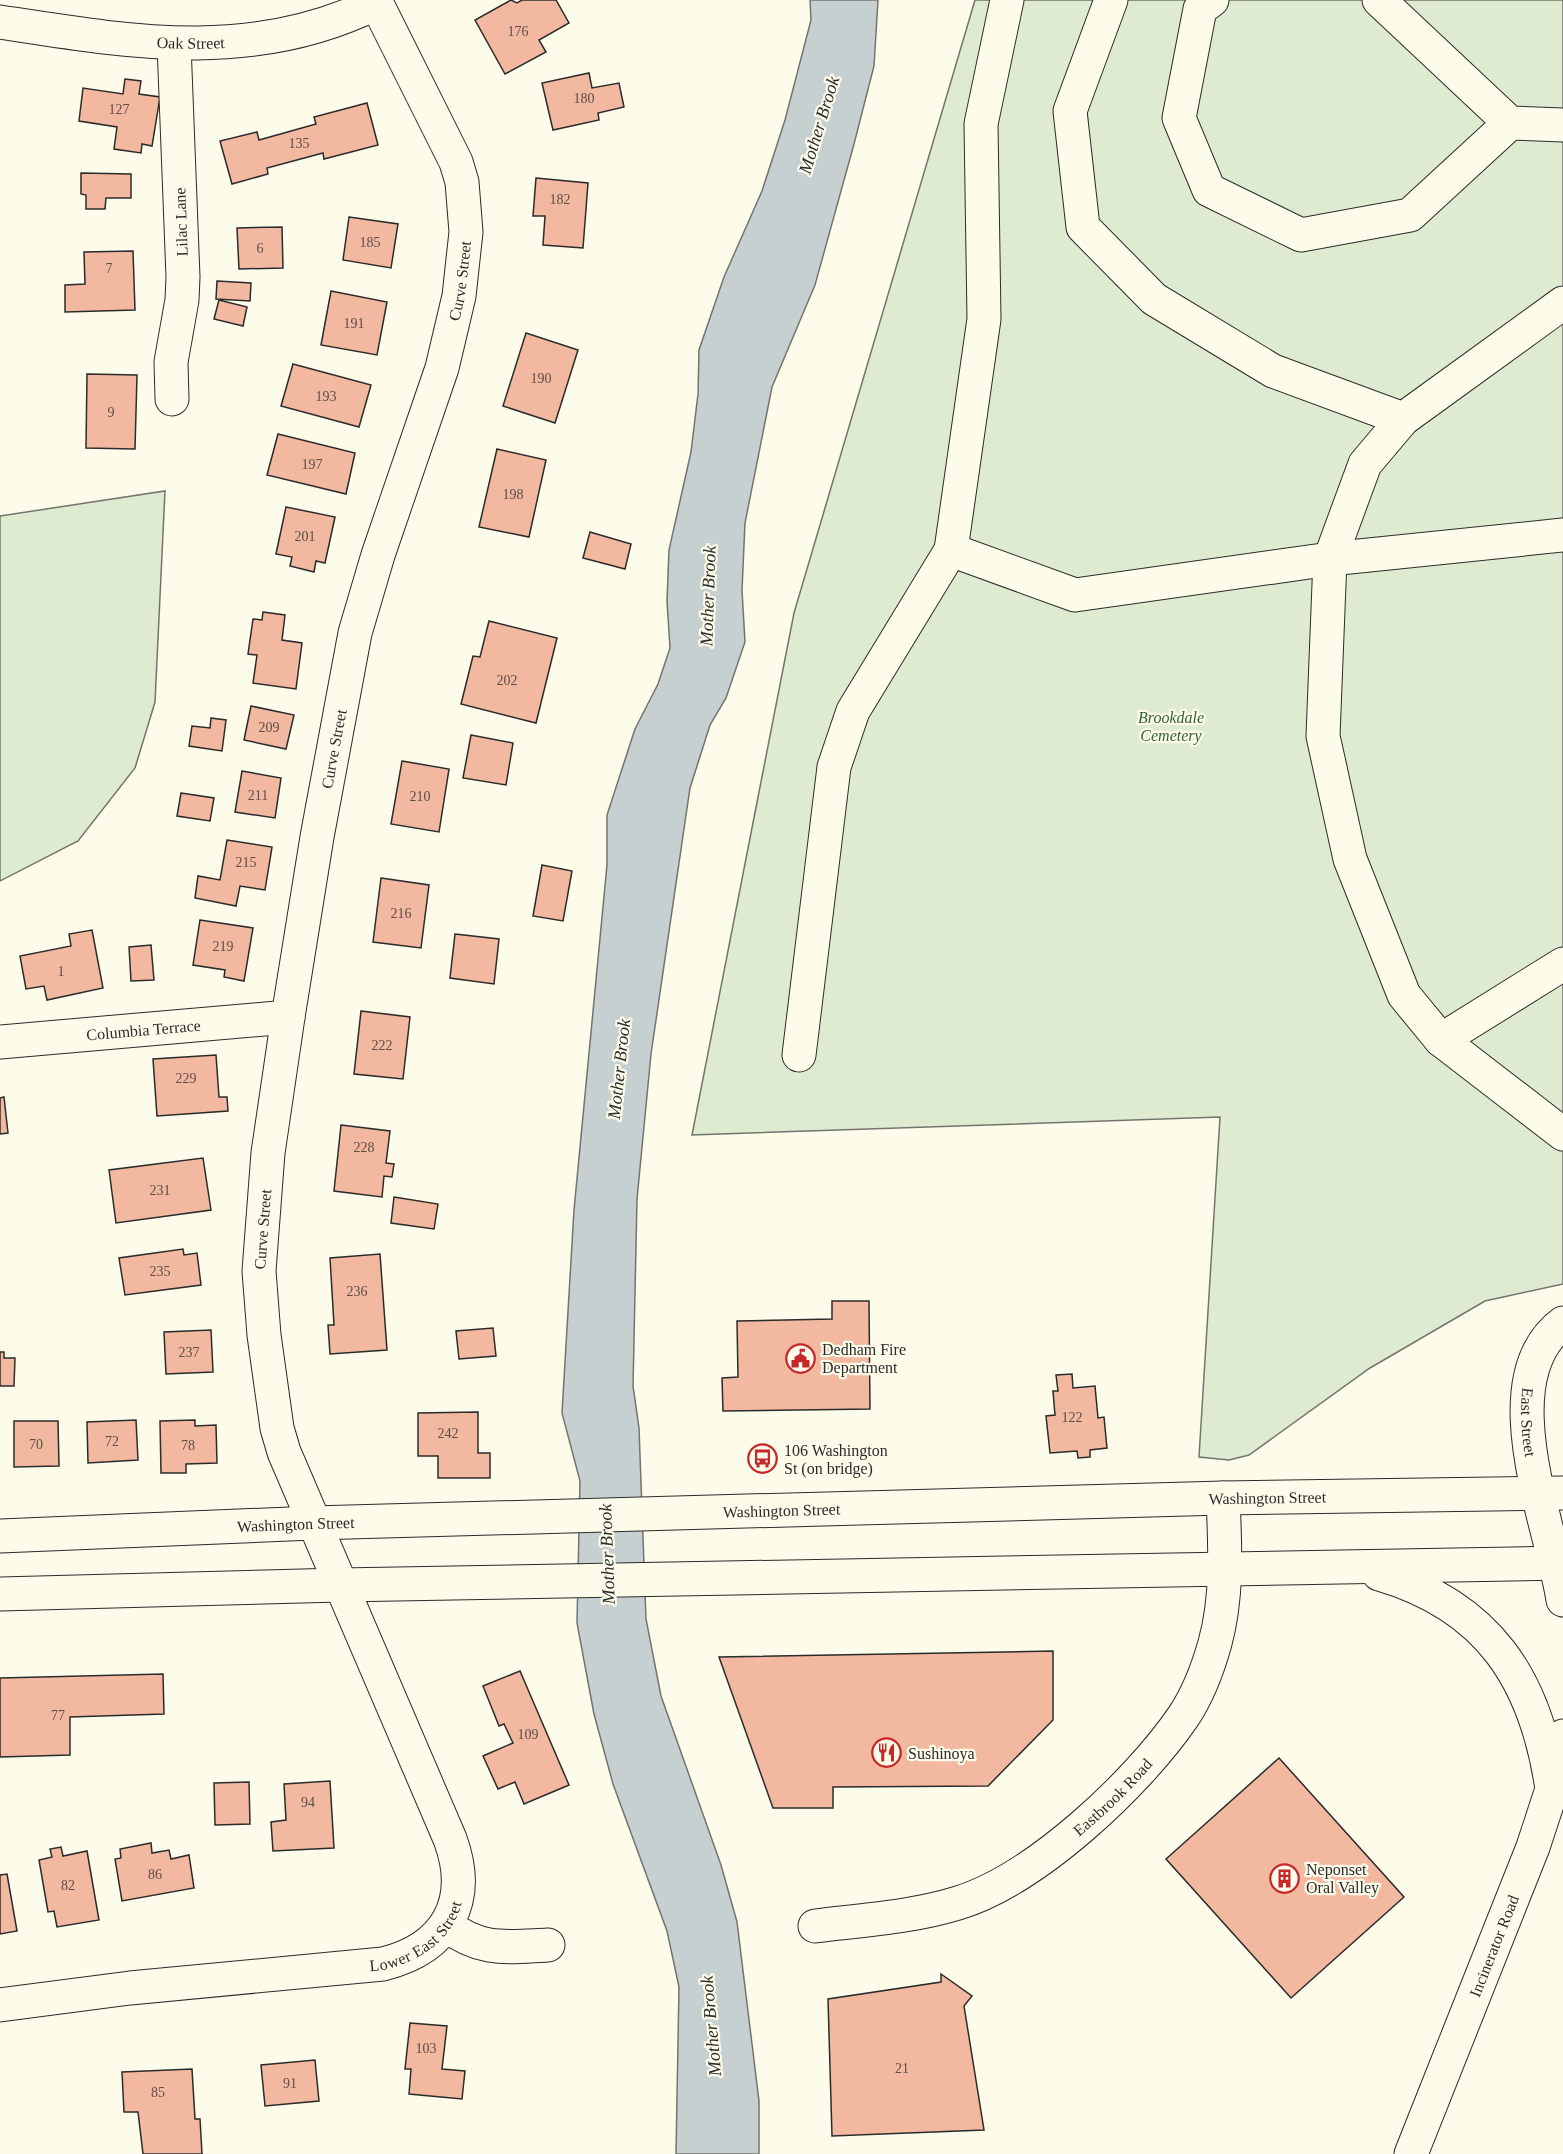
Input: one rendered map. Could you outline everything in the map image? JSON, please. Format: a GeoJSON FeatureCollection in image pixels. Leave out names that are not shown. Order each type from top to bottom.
{"type":"FeatureCollection","features":[{"type":"Feature","properties":{"kind":"street"},"geometry":{"type":"LineString","coordinates":[[799,1055],[834,767],[853,711],[951,550],[984,319],[981,124],[1007,0]]}},
{"type":"Feature","properties":{"kind":"street"},"geometry":{"type":"LineString","coordinates":[[1111,0],[1070,111],[1083,227],[1154,299],[1273,371],[1403,419]]}},
{"type":"Feature","properties":{"kind":"street"},"geometry":{"type":"LineString","coordinates":[[1212,0],[1200,9],[1179,118],[1209,190],[1302,235],[1410,214],[1510,123]]}},
{"type":"Feature","properties":{"kind":"street"},"geometry":{"type":"LineString","coordinates":[[1379,0],[1510,123],[1563,125]]}},
{"type":"Feature","properties":{"kind":"street","name":"Oak Street"},"geometry":{"type":"LineString","coordinates":[[0,22],[126,41],[174,44],[237,41],[313,28],[354,14],[375,2]]}},
{"type":"Feature","properties":{"kind":"street","name":"Curve Street"},"geometry":{"type":"LineString","coordinates":[[313,1523],[290,1469],[277,1428],[260,1304],[263,1207],[288,1017],[316,837],[355,633],[378,555],[442,368],[464,263],[464,204],[456,162],[375,2]]}},
{"type":"Feature","properties":{"kind":"street","name":"Lilac Lane"},"geometry":{"type":"LineString","coordinates":[[172,399],[171,362],[182,300],[183,277],[174,44]]}},
{"type":"Feature","properties":{"kind":"street"},"geometry":{"type":"LineString","coordinates":[[1563,303],[1403,419],[1365,464],[1330,559],[1323,736],[1350,859],[1404,995],[1441,1040],[1563,1134]]}},
{"type":"Feature","properties":{"kind":"street"},"geometry":{"type":"LineString","coordinates":[[951,550],[1075,595],[1330,559],[1563,535]]}},
{"type":"Feature","properties":{"kind":"street"},"geometry":{"type":"LineString","coordinates":[[1441,1040],[1563,964]]}},
{"type":"Feature","properties":{"kind":"street","name":"Columbia Terrace"},"geometry":{"type":"LineString","coordinates":[[0,1042],[288,1017]]}},
{"type":"Feature","properties":{"kind":"street","name":"East Street"},"geometry":{"type":"LineString","coordinates":[[1550,1493],[1530,1456],[1527,1405],[1539,1351],[1563,1323]]}},
{"type":"Feature","properties":{"kind":"street"},"geometry":{"type":"LineString","coordinates":[[1550,1493],[1563,1600]]}},
{"type":"Feature","properties":{"kind":"street","name":"Washington Street"},"geometry":{"type":"LineString","coordinates":[[0,1536],[313,1523],[1223,1498],[1550,1493]]}},
{"type":"Feature","properties":{"kind":"street","name":"Eastbrook Road"},"geometry":{"type":"LineString","coordinates":[[815,1926],[909,1914],[960,1902],[1008,1881],[1073,1834],[1151,1757],[1184,1716],[1197,1693],[1215,1642],[1221,1618],[1225,1570],[1223,1498]]}},
{"type":"Feature","properties":{"kind":"street","name":"Lower East Street"},"geometry":{"type":"LineString","coordinates":[[0,2005],[130,1988],[383,1964],[410,1956],[424,1947],[446,1925],[460,1892],[457,1858],[313,1523]]}},
{"type":"Feature","properties":{"kind":"street"},"geometry":{"type":"LineString","coordinates":[[0,1594],[340,1585],[1559,1563]]}},
{"type":"Feature","properties":{"kind":"street"},"geometry":{"type":"LineString","coordinates":[[1360,1568],[1391,1577],[1444,1601],[1487,1633],[1511,1665],[1535,1713],[1544,1738],[1552,1789]]}},
{"type":"Feature","properties":{"kind":"street","name":"Incinerator Road"},"geometry":{"type":"LineString","coordinates":[[1412,2154],[1533,1847],[1552,1789],[1563,1736]]}},
{"type":"Feature","properties":{"kind":"street"},"geometry":{"type":"LineString","coordinates":[[446,1925],[463,1938],[490,1947],[548,1945]]}},
{"type":"Feature","properties":{"kind":"green space","name":"Brookdale Cemetery"},"geometry":{"type":"Polygon","coordinates":[[[975,0],[1563,0],[1563,1284],[1485,1301],[1370,1368],[1249,1455],[1229,1460],[1199,1457],[1220,1117],[692,1135],[794,613],[975,0]]]}},
{"type":"Feature","properties":{"kind":"green space"},"geometry":{"type":"Polygon","coordinates":[[[165,491],[155,702],[135,768],[78,841],[0,881],[0,516],[165,491]]]}},
{"type":"Feature","properties":{"kind":"water","name":"Mother Brook"},"geometry":{"type":"Polygon","coordinates":[[[810,0],[878,0],[874,66],[815,285],[772,387],[745,523],[742,590],[745,642],[726,698],[710,725],[690,788],[651,1054],[637,1199],[633,1386],[639,1428],[646,1619],[661,1696],[721,1865],[737,1922],[759,2101],[759,2154],[676,2154],[679,1987],[667,1931],[613,1784],[594,1714],[577,1623],[580,1481],[562,1413],[574,1210],[607,865],[607,815],[635,729],[658,684],[670,648],[667,601],[669,550],[691,452],[698,394],[699,350],[724,277],[762,191],[785,120],[811,20],[810,0]]]}},
{"type":"Feature","properties":{"kind":"building"},"geometry":{"type":"Polygon","coordinates":[[[511,0],[517,3],[522,0],[556,0],[569,23],[539,40],[546,52],[505,74],[475,20],[511,0]]]}},
{"type":"Feature","properties":{"kind":"building"},"geometry":{"type":"Polygon","coordinates":[[[589,73],[592,88],[619,83],[624,107],[598,113],[599,120],[553,130],[542,83],[589,73]]]}},
{"type":"Feature","properties":{"kind":"building"},"geometry":{"type":"Polygon","coordinates":[[[125,79],[141,81],[139,94],[160,97],[152,146],[142,144],[141,153],[114,149],[117,127],[79,121],[83,88],[123,94],[125,79]]]}},
{"type":"Feature","properties":{"kind":"building"},"geometry":{"type":"Polygon","coordinates":[[[367,103],[378,145],[324,159],[323,153],[267,168],[268,174],[232,184],[220,141],[257,132],[259,140],[316,124],[314,117],[367,103]]]}},
{"type":"Feature","properties":{"kind":"building"},"geometry":{"type":"Polygon","coordinates":[[[81,173],[131,174],[131,198],[106,198],[105,209],[86,209],[86,195],[81,194],[81,173]]]}},
{"type":"Feature","properties":{"kind":"building"},"geometry":{"type":"Polygon","coordinates":[[[536,178],[588,183],[583,248],[543,245],[545,216],[533,216],[536,178]]]}},
{"type":"Feature","properties":{"kind":"building"},"geometry":{"type":"Polygon","coordinates":[[[349,217],[398,224],[391,268],[343,260],[349,217]]]}},
{"type":"Feature","properties":{"kind":"building"},"geometry":{"type":"Polygon","coordinates":[[[282,227],[283,268],[239,269],[237,228],[282,227]]]}},
{"type":"Feature","properties":{"kind":"building"},"geometry":{"type":"Polygon","coordinates":[[[133,251],[135,310],[65,312],[65,285],[85,284],[84,252],[133,251]]]}},
{"type":"Feature","properties":{"kind":"building"},"geometry":{"type":"Polygon","coordinates":[[[217,281],[251,283],[250,301],[216,299],[217,281]]]}},
{"type":"Feature","properties":{"kind":"building"},"geometry":{"type":"Polygon","coordinates":[[[331,291],[387,302],[377,355],[321,345],[331,291]]]}},
{"type":"Feature","properties":{"kind":"building"},"geometry":{"type":"Polygon","coordinates":[[[219,300],[247,307],[243,326],[214,319],[219,300]]]}},
{"type":"Feature","properties":{"kind":"building"},"geometry":{"type":"Polygon","coordinates":[[[526,333],[578,350],[555,423],[503,406],[526,333]]]}},
{"type":"Feature","properties":{"kind":"building"},"geometry":{"type":"Polygon","coordinates":[[[293,364],[371,385],[359,427],[281,406],[293,364]]]}},
{"type":"Feature","properties":{"kind":"building"},"geometry":{"type":"Polygon","coordinates":[[[87,374],[137,375],[135,449],[86,448],[87,374]]]}},
{"type":"Feature","properties":{"kind":"building"},"geometry":{"type":"Polygon","coordinates":[[[278,434],[355,453],[346,494],[267,475],[278,434]]]}},
{"type":"Feature","properties":{"kind":"building"},"geometry":{"type":"Polygon","coordinates":[[[497,449],[546,460],[529,537],[479,527],[497,449]]]}},
{"type":"Feature","properties":{"kind":"building"},"geometry":{"type":"Polygon","coordinates":[[[286,507],[335,517],[325,563],[316,561],[314,572],[290,566],[292,557],[276,554],[286,507]]]}},
{"type":"Feature","properties":{"kind":"building"},"geometry":{"type":"Polygon","coordinates":[[[590,532],[631,544],[625,569],[583,558],[590,532]]]}},
{"type":"Feature","properties":{"kind":"building"},"geometry":{"type":"Polygon","coordinates":[[[263,612],[285,615],[282,640],[302,643],[296,689],[253,683],[257,655],[248,654],[253,619],[262,620],[263,612]]]}},
{"type":"Feature","properties":{"kind":"building"},"geometry":{"type":"Polygon","coordinates":[[[489,621],[557,638],[536,723],[461,704],[473,656],[480,657],[489,621]]]}},
{"type":"Feature","properties":{"kind":"building"},"geometry":{"type":"Polygon","coordinates":[[[251,706],[294,715],[286,749],[244,740],[251,706]]]}},
{"type":"Feature","properties":{"kind":"building"},"geometry":{"type":"Polygon","coordinates":[[[211,718],[226,720],[222,751],[189,746],[192,726],[210,728],[211,718]]]}},
{"type":"Feature","properties":{"kind":"building"},"geometry":{"type":"Polygon","coordinates":[[[471,735],[513,743],[506,785],[463,778],[471,735]]]}},
{"type":"Feature","properties":{"kind":"building"},"geometry":{"type":"Polygon","coordinates":[[[402,761],[449,769],[439,832],[391,824],[402,761]]]}},
{"type":"Feature","properties":{"kind":"building"},"geometry":{"type":"Polygon","coordinates":[[[242,771],[281,778],[275,818],[235,812],[242,771]]]}},
{"type":"Feature","properties":{"kind":"building"},"geometry":{"type":"Polygon","coordinates":[[[181,793],[214,798],[210,821],[177,816],[181,793]]]}},
{"type":"Feature","properties":{"kind":"building"},"geometry":{"type":"Polygon","coordinates":[[[227,840],[272,847],[265,890],[240,886],[236,906],[195,898],[198,876],[220,880],[227,840]]]}},
{"type":"Feature","properties":{"kind":"building"},"geometry":{"type":"Polygon","coordinates":[[[542,865],[572,871],[563,921],[533,916],[542,865]]]}},
{"type":"Feature","properties":{"kind":"building"},"geometry":{"type":"Polygon","coordinates":[[[381,878],[429,885],[421,948],[373,942],[381,878]]]}},
{"type":"Feature","properties":{"kind":"building"},"geometry":{"type":"Polygon","coordinates":[[[200,920],[253,928],[244,981],[224,977],[225,970],[193,965],[200,920]]]}},
{"type":"Feature","properties":{"kind":"building"},"geometry":{"type":"Polygon","coordinates":[[[92,930],[103,988],[47,1000],[44,986],[26,989],[20,956],[71,946],[69,934],[92,930]]]}},
{"type":"Feature","properties":{"kind":"building"},"geometry":{"type":"Polygon","coordinates":[[[455,934],[499,939],[494,984],[450,978],[455,934]]]}},
{"type":"Feature","properties":{"kind":"building"},"geometry":{"type":"Polygon","coordinates":[[[151,945],[154,980],[131,981],[129,947],[151,945]]]}},
{"type":"Feature","properties":{"kind":"building"},"geometry":{"type":"Polygon","coordinates":[[[361,1011],[410,1017],[403,1079],[354,1074],[361,1011]]]}},
{"type":"Feature","properties":{"kind":"building"},"geometry":{"type":"Polygon","coordinates":[[[216,1055],[219,1097],[227,1097],[228,1111],[157,1116],[153,1059],[216,1055]]]}},
{"type":"Feature","properties":{"kind":"building"},"geometry":{"type":"Polygon","coordinates":[[[4,1097],[8,1133],[0,1134],[0,1098],[4,1097]]]}},
{"type":"Feature","properties":{"kind":"building"},"geometry":{"type":"Polygon","coordinates":[[[341,1125],[390,1131],[386,1163],[394,1164],[392,1177],[384,1176],[382,1197],[334,1191],[341,1125]]]}},
{"type":"Feature","properties":{"kind":"building"},"geometry":{"type":"Polygon","coordinates":[[[203,1158],[211,1210],[116,1223],[109,1170],[203,1158]]]}},
{"type":"Feature","properties":{"kind":"building"},"geometry":{"type":"Polygon","coordinates":[[[394,1197],[438,1204],[434,1229],[391,1223],[394,1197]]]}},
{"type":"Feature","properties":{"kind":"building"},"geometry":{"type":"Polygon","coordinates":[[[183,1249],[184,1255],[197,1253],[201,1285],[125,1295],[119,1258],[183,1249]]]}},
{"type":"Feature","properties":{"kind":"building"},"geometry":{"type":"Polygon","coordinates":[[[380,1254],[387,1350],[330,1354],[328,1325],[334,1325],[330,1258],[380,1254]]]}},
{"type":"Feature","properties":{"kind":"building"},"geometry":{"type":"Polygon","coordinates":[[[832,1301],[869,1301],[870,1409],[723,1411],[722,1378],[738,1377],[737,1321],[832,1319],[832,1301]]]}},
{"type":"Feature","properties":{"kind":"building"},"geometry":{"type":"Polygon","coordinates":[[[493,1328],[496,1356],[459,1359],[456,1331],[493,1328]]]}},
{"type":"Feature","properties":{"kind":"building"},"geometry":{"type":"Polygon","coordinates":[[[211,1330],[213,1372],[166,1374],[164,1332],[211,1330]]]}},
{"type":"Feature","properties":{"kind":"building"},"geometry":{"type":"Polygon","coordinates":[[[0,1352],[4,1352],[4,1358],[15,1358],[14,1386],[0,1386],[0,1352]]]}},
{"type":"Feature","properties":{"kind":"building"},"geometry":{"type":"Polygon","coordinates":[[[1072,1374],[1073,1388],[1095,1386],[1098,1418],[1104,1417],[1107,1448],[1090,1450],[1090,1457],[1078,1458],[1077,1451],[1050,1453],[1046,1416],[1055,1415],[1053,1391],[1058,1391],[1056,1375],[1072,1374]]]}},
{"type":"Feature","properties":{"kind":"building"},"geometry":{"type":"Polygon","coordinates":[[[478,1412],[478,1453],[490,1453],[490,1478],[438,1478],[438,1456],[418,1456],[418,1413],[478,1412]]]}},
{"type":"Feature","properties":{"kind":"building"},"geometry":{"type":"Polygon","coordinates":[[[136,1420],[138,1460],[88,1463],[87,1422],[136,1420]]]}},
{"type":"Feature","properties":{"kind":"building"},"geometry":{"type":"Polygon","coordinates":[[[195,1420],[195,1426],[216,1425],[217,1463],[186,1464],[186,1473],[161,1473],[160,1421],[195,1420]]]}},
{"type":"Feature","properties":{"kind":"building"},"geometry":{"type":"Polygon","coordinates":[[[14,1421],[58,1421],[59,1466],[14,1467],[14,1421]]]}},
{"type":"Feature","properties":{"kind":"building","name":"Sushinoya"},"geometry":{"type":"Polygon","coordinates":[[[1053,1651],[1053,1720],[988,1786],[833,1787],[833,1808],[773,1808],[719,1657],[1053,1651]]]}},
{"type":"Feature","properties":{"kind":"building"},"geometry":{"type":"Polygon","coordinates":[[[520,1671],[569,1785],[524,1804],[515,1782],[498,1789],[483,1756],[513,1743],[504,1724],[499,1726],[483,1686],[520,1671]]]}},
{"type":"Feature","properties":{"kind":"building"},"geometry":{"type":"Polygon","coordinates":[[[163,1674],[164,1714],[70,1717],[70,1755],[0,1757],[0,1678],[163,1674]]]}},
{"type":"Feature","properties":{"kind":"building","name":"Neponset Oral Valley"},"geometry":{"type":"Polygon","coordinates":[[[1279,1758],[1404,1897],[1291,1998],[1166,1859],[1279,1758]]]}},
{"type":"Feature","properties":{"kind":"building"},"geometry":{"type":"Polygon","coordinates":[[[330,1781],[334,1848],[273,1851],[271,1822],[286,1820],[284,1784],[330,1781]]]}},
{"type":"Feature","properties":{"kind":"building"},"geometry":{"type":"Polygon","coordinates":[[[249,1782],[250,1824],[215,1825],[214,1783],[249,1782]]]}},
{"type":"Feature","properties":{"kind":"building"},"geometry":{"type":"Polygon","coordinates":[[[151,1843],[152,1853],[169,1850],[171,1859],[189,1855],[194,1888],[122,1901],[115,1859],[121,1858],[120,1849],[151,1843]]]}},
{"type":"Feature","properties":{"kind":"building"},"geometry":{"type":"Polygon","coordinates":[[[61,1847],[63,1856],[87,1851],[99,1920],[57,1927],[54,1911],[48,1912],[39,1860],[52,1857],[50,1849],[61,1847]]]}},
{"type":"Feature","properties":{"kind":"building"},"geometry":{"type":"Polygon","coordinates":[[[7,1874],[17,1931],[0,1934],[0,1875],[7,1874]]]}},
{"type":"Feature","properties":{"kind":"building"},"geometry":{"type":"Polygon","coordinates":[[[941,1974],[972,1996],[964,2006],[984,2130],[832,2136],[828,1999],[941,1982],[941,1974]]]}},
{"type":"Feature","properties":{"kind":"building"},"geometry":{"type":"Polygon","coordinates":[[[410,2023],[447,2026],[442,2069],[465,2071],[462,2099],[409,2094],[411,2069],[405,2069],[410,2023]]]}},
{"type":"Feature","properties":{"kind":"building"},"geometry":{"type":"Polygon","coordinates":[[[315,2060],[319,2101],[265,2106],[261,2065],[315,2060]]]}},
{"type":"Feature","properties":{"kind":"building"},"geometry":{"type":"Polygon","coordinates":[[[192,2069],[195,2119],[200,2119],[202,2154],[143,2154],[138,2112],[124,2112],[122,2072],[192,2069]]]}},
{"type":"Feature","properties":{"kind":"place","name":"Dedham Fire Department"},"geometry":{"type":"Point","coordinates":[801,1358]}},
{"type":"Feature","properties":{"kind":"place","name":"106 Washington St (on bridge)"},"geometry":{"type":"Point","coordinates":[763,1459]}},
{"type":"Feature","properties":{"kind":"place","name":"Sushinoya"},"geometry":{"type":"Point","coordinates":[887,1753]}},
{"type":"Feature","properties":{"kind":"place","name":"Neponset Oral Valley"},"geometry":{"type":"Point","coordinates":[1285,1878]}}]}
